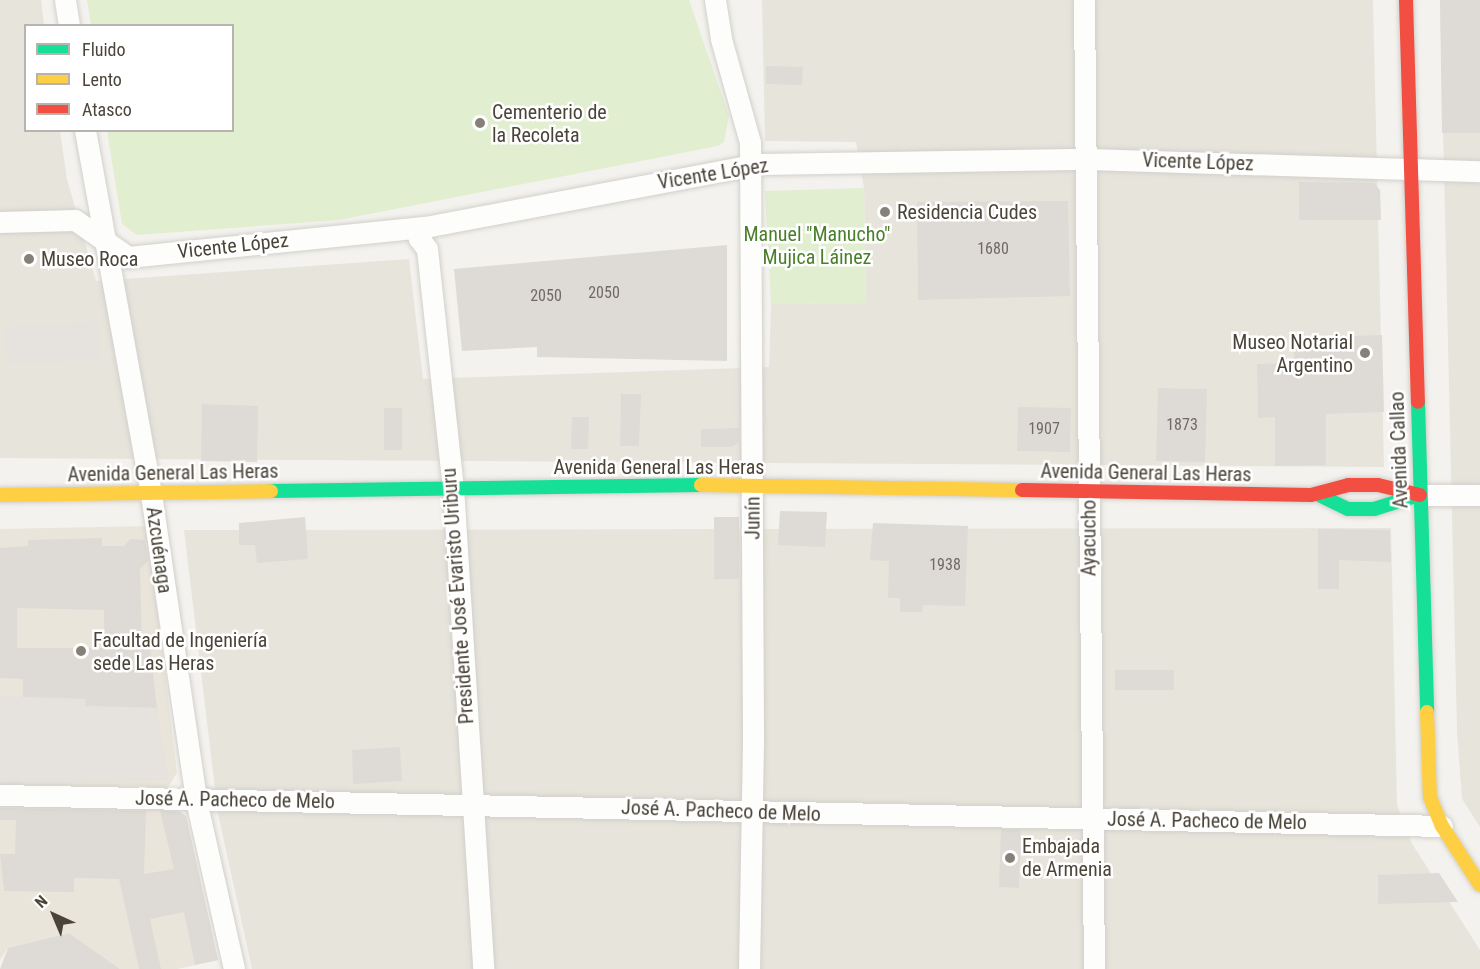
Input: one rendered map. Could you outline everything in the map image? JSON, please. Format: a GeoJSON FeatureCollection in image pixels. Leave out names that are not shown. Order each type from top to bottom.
{"type":"FeatureCollection","features":[{"type":"Feature","properties":{"kind":"main road","name":"Avenida Callao"},"geometry":{"type":"LineString","coordinates":[[1406,0],[1429,789],[1442,826],[1480,885]]}},
{"type":"Feature","properties":{"kind":"main road","name":"Avenida General Las Heras"},"geometry":{"type":"LineString","coordinates":[[0,495],[453,487],[753,485],[1319,495],[1348,485],[1378,485],[1420,495]]}},
{"type":"Feature","properties":{"kind":"main road","name":"Avenida General Las Heras"},"geometry":{"type":"LineString","coordinates":[[1319,495],[1348,509],[1366,509],[1420,495]]}},
{"type":"Feature","properties":{"kind":"street"},"geometry":{"type":"LineString","coordinates":[[65,0],[69,24]]}},
{"type":"Feature","properties":{"kind":"street","name":"Junín"},"geometry":{"type":"LineString","coordinates":[[715,0],[721,39],[750,142],[748,165],[753,485],[749,969]]}},
{"type":"Feature","properties":{"kind":"street","name":"Ayacucho"},"geometry":{"type":"LineString","coordinates":[[1084,0],[1089,159],[1089,491],[1094,969]]}},
{"type":"Feature","properties":{"kind":"street","name":"Azcuénaga"},"geometry":{"type":"LineString","coordinates":[[85,132],[151,494],[196,800],[234,969]]}},
{"type":"Feature","properties":{"kind":"street","name":"Vicente López"},"geometry":{"type":"LineString","coordinates":[[0,222],[75,220],[105,244],[128,257],[424,227],[748,165],[1089,159],[1480,171]]}},
{"type":"Feature","properties":{"kind":"street","name":"Presidente José Evaristo Uriburu"},"geometry":{"type":"LineString","coordinates":[[424,227],[419,238],[427,249],[453,487],[483,969]]}},
{"type":"Feature","properties":{"kind":"street"},"geometry":{"type":"LineString","coordinates":[[1420,495],[1480,495]]}},
{"type":"Feature","properties":{"kind":"street","name":"José A. Pacheco de Melo"},"geometry":{"type":"LineString","coordinates":[[0,795],[196,800],[471,802],[750,813],[1442,826]]}},
{"type":"Feature","properties":{"kind":"shaded area"},"geometry":{"type":"Polygon","coordinates":[[[0,0],[41,0],[44,24],[24,24],[24,132],[60,132],[67,179],[96,281],[409,259],[423,379],[769,367],[771,304],[866,303],[864,188],[856,142],[765,141],[762,0],[1373,0],[1384,467],[0,458],[0,0]]]}},
{"type":"Feature","properties":{"kind":"shaded area"},"geometry":{"type":"Polygon","coordinates":[[[1440,0],[1480,0],[1480,827],[1462,799],[1457,732],[1440,0]]]}},
{"type":"Feature","properties":{"kind":"shaded area"},"geometry":{"type":"Polygon","coordinates":[[[98,321],[100,360],[7,365],[5,327],[98,321]]]}},
{"type":"Feature","properties":{"kind":"shaded area","name":"Facultad de Ingeniería sede Las Heras"},"geometry":{"type":"Polygon","coordinates":[[[147,526],[177,773],[168,787],[0,785],[0,529],[147,526]]]}},
{"type":"Feature","properties":{"kind":"shaded area"},"geometry":{"type":"Polygon","coordinates":[[[1391,528],[1397,805],[1411,842],[1480,950],[1480,969],[252,969],[218,814],[184,530],[1391,528]]]}},
{"type":"Feature","properties":{"kind":"shaded area"},"geometry":{"type":"Polygon","coordinates":[[[0,696],[85,699],[85,706],[157,708],[169,780],[0,784],[0,696]]]}},
{"type":"Feature","properties":{"kind":"shaded area"},"geometry":{"type":"Polygon","coordinates":[[[0,804],[175,808],[186,816],[218,960],[177,969],[120,969],[69,933],[8,948],[0,960],[0,804]]]}},
{"type":"Feature","properties":{"kind":"green space","name":"Cementerio de la Recoleta"},"geometry":{"type":"Polygon","coordinates":[[[87,0],[689,0],[729,116],[724,142],[718,146],[339,220],[137,235],[122,224],[107,132],[234,132],[234,24],[91,24],[87,0]]]}},
{"type":"Feature","properties":{"kind":"green space","name":"Manuel \"Manucho\" Mujica Láinez"},"geometry":{"type":"Polygon","coordinates":[[[864,188],[866,303],[771,304],[765,191],[864,188]]]}},
{"type":"Feature","properties":{"kind":"building"},"geometry":{"type":"Polygon","coordinates":[[[1440,0],[1480,0],[1480,133],[1442,133],[1440,0]]]}},
{"type":"Feature","properties":{"kind":"building"},"geometry":{"type":"Polygon","coordinates":[[[766,66],[803,67],[802,85],[766,84],[766,66]]]}},
{"type":"Feature","properties":{"kind":"building"},"geometry":{"type":"Polygon","coordinates":[[[1299,182],[1374,183],[1380,190],[1381,220],[1299,220],[1299,182]]]}},
{"type":"Feature","properties":{"kind":"building"},"geometry":{"type":"Polygon","coordinates":[[[1068,201],[1070,296],[918,300],[917,202],[1068,201]]]}},
{"type":"Feature","properties":{"kind":"building"},"geometry":{"type":"Polygon","coordinates":[[[727,245],[727,361],[537,357],[537,347],[462,351],[454,269],[727,245]]]}},
{"type":"Feature","properties":{"kind":"building"},"geometry":{"type":"Polygon","coordinates":[[[1382,335],[1384,412],[1326,414],[1326,465],[1275,466],[1275,417],[1258,418],[1257,364],[1294,363],[1294,338],[1382,335]]]}},
{"type":"Feature","properties":{"kind":"building"},"geometry":{"type":"Polygon","coordinates":[[[1158,388],[1207,389],[1205,462],[1156,461],[1158,388]]]}},
{"type":"Feature","properties":{"kind":"building"},"geometry":{"type":"Polygon","coordinates":[[[621,394],[641,394],[639,446],[620,446],[621,394]]]}},
{"type":"Feature","properties":{"kind":"building"},"geometry":{"type":"Polygon","coordinates":[[[202,404],[258,406],[257,462],[201,461],[202,404]]]}},
{"type":"Feature","properties":{"kind":"building"},"geometry":{"type":"Polygon","coordinates":[[[1018,407],[1071,408],[1070,452],[1017,451],[1018,407]]]}},
{"type":"Feature","properties":{"kind":"building"},"geometry":{"type":"Polygon","coordinates":[[[384,408],[402,408],[402,450],[384,450],[384,408]]]}},
{"type":"Feature","properties":{"kind":"building"},"geometry":{"type":"Polygon","coordinates":[[[572,417],[589,417],[588,449],[571,449],[572,417]]]}},
{"type":"Feature","properties":{"kind":"building"},"geometry":{"type":"Polygon","coordinates":[[[739,428],[739,442],[732,447],[701,447],[701,429],[739,428]]]}},
{"type":"Feature","properties":{"kind":"building"},"geometry":{"type":"Polygon","coordinates":[[[780,511],[827,512],[825,547],[778,545],[780,511]]]}},
{"type":"Feature","properties":{"kind":"building"},"geometry":{"type":"Polygon","coordinates":[[[305,517],[308,559],[257,563],[255,545],[239,545],[239,523],[305,517]]]}},
{"type":"Feature","properties":{"kind":"building"},"geometry":{"type":"Polygon","coordinates":[[[714,517],[739,517],[739,579],[714,579],[714,517]]]}},
{"type":"Feature","properties":{"kind":"building"},"geometry":{"type":"Polygon","coordinates":[[[873,523],[968,526],[965,606],[923,605],[922,612],[900,612],[900,598],[888,598],[889,561],[870,560],[873,523]]]}},
{"type":"Feature","properties":{"kind":"building"},"geometry":{"type":"Polygon","coordinates":[[[1318,529],[1390,530],[1391,562],[1339,560],[1339,589],[1318,589],[1318,529]]]}},
{"type":"Feature","properties":{"kind":"building"},"geometry":{"type":"Polygon","coordinates":[[[102,538],[102,546],[124,546],[130,539],[145,540],[148,561],[140,569],[142,647],[150,647],[157,708],[85,706],[85,699],[23,697],[23,679],[0,678],[0,548],[28,546],[28,540],[102,538]],[[17,608],[17,648],[104,648],[104,610],[17,608]]]}},
{"type":"Feature","properties":{"kind":"building"},"geometry":{"type":"Polygon","coordinates":[[[1115,670],[1174,670],[1174,690],[1115,690],[1115,670]]]}},
{"type":"Feature","properties":{"kind":"building"},"geometry":{"type":"Polygon","coordinates":[[[400,747],[402,781],[353,784],[352,750],[400,747]]]}},
{"type":"Feature","properties":{"kind":"building"},"geometry":{"type":"Polygon","coordinates":[[[0,808],[146,811],[144,874],[174,869],[160,811],[180,812],[186,816],[218,960],[195,965],[184,912],[150,919],[161,969],[139,969],[119,879],[74,878],[74,892],[4,891],[0,854],[15,854],[16,820],[0,820],[0,808]]]}},
{"type":"Feature","properties":{"kind":"building","name":"Embajada de Armenia"},"geometry":{"type":"Polygon","coordinates":[[[1001,829],[1021,830],[1019,888],[999,887],[1001,829]]]}},
{"type":"Feature","properties":{"kind":"building"},"geometry":{"type":"Polygon","coordinates":[[[1439,873],[1458,902],[1378,904],[1378,875],[1439,873]]]}},
{"type":"Feature","properties":{"kind":"building"},"geometry":{"type":"Polygon","coordinates":[[[69,933],[120,969],[0,969],[8,948],[69,933]]]}},
{"type":"Feature","properties":{"kind":"traffic: fast"},"geometry":{"type":"LineString","coordinates":[[1418,402],[1427,712]]}},
{"type":"Feature","properties":{"kind":"traffic: fast"},"geometry":{"type":"LineString","coordinates":[[271,491],[701,485]]}},
{"type":"Feature","properties":{"kind":"traffic: fast"},"geometry":{"type":"LineString","coordinates":[[1319,495],[1348,509],[1374,509],[1419,495]]}},
{"type":"Feature","properties":{"kind":"traffic: slow"},"geometry":{"type":"LineString","coordinates":[[701,485],[1022,490]]}},
{"type":"Feature","properties":{"kind":"traffic: slow"},"geometry":{"type":"LineString","coordinates":[[0,495],[271,491]]}},
{"type":"Feature","properties":{"kind":"traffic: slow"},"geometry":{"type":"LineString","coordinates":[[1427,712],[1430,797],[1442,826],[1480,885]]}},
{"type":"Feature","properties":{"kind":"traffic: jam"},"geometry":{"type":"LineString","coordinates":[[1406,0],[1418,402]]}},
{"type":"Feature","properties":{"kind":"traffic: jam"},"geometry":{"type":"LineString","coordinates":[[1022,490],[1311,495],[1348,485],[1378,485],[1420,495]]}},
{"type":"Feature","properties":{"kind":"place","name":"Cementerio de la Recoleta"},"geometry":{"type":"Point","coordinates":[480,123]}},
{"type":"Feature","properties":{"kind":"place","name":"Residencia Cudes"},"geometry":{"type":"Point","coordinates":[885,212]}},
{"type":"Feature","properties":{"kind":"place","name":"Museo Roca"},"geometry":{"type":"Point","coordinates":[29,259]}},
{"type":"Feature","properties":{"kind":"place","name":"Museo Notarial Argentino"},"geometry":{"type":"Point","coordinates":[1365,353]}},
{"type":"Feature","properties":{"kind":"place","name":"Facultad de Ingeniería sede Las Heras"},"geometry":{"type":"Point","coordinates":[81,651]}},
{"type":"Feature","properties":{"kind":"place","name":"Embajada de Armenia"},"geometry":{"type":"Point","coordinates":[1010,858]}}]}
